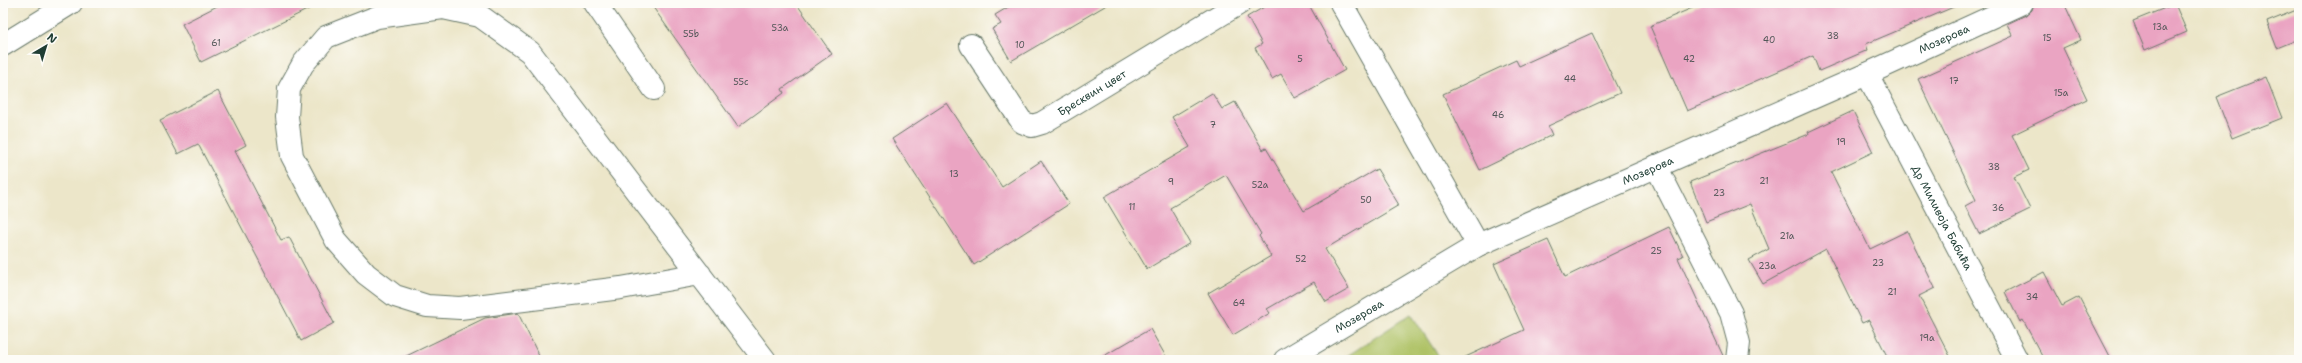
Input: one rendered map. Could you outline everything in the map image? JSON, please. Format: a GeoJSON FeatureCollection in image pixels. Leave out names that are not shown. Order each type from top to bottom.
{"type":"FeatureCollection","features":[{"type":"Feature","properties":{"kind":"street"},"geometry":{"type":"LineString","coordinates":[[3,45],[71,3]]}},
{"type":"Feature","properties":{"kind":"street"},"geometry":{"type":"LineString","coordinates":[[595,3],[654,89]]}},
{"type":"Feature","properties":{"kind":"street","name":"Бресквин цвет"},"geometry":{"type":"LineString","coordinates":[[971,45],[1022,122],[1032,126],[1042,123],[1240,3]]}},
{"type":"Feature","properties":{"kind":"street"},"geometry":{"type":"LineString","coordinates":[[1341,3],[1478,245]]}},
{"type":"Feature","properties":{"kind":"street","name":"Мозерова"},"geometry":{"type":"LineString","coordinates":[[1285,360],[1478,245],[1867,74],[2022,3]]}},
{"type":"Feature","properties":{"kind":"street"},"geometry":{"type":"LineString","coordinates":[[700,274],[621,288],[460,308],[427,306],[395,296],[366,274],[336,240],[292,156],[287,117],[289,89],[303,64],[326,37],[370,20],[443,8],[480,16],[530,52],[700,274],[765,360]]}},
{"type":"Feature","properties":{"kind":"street","name":"Др Миливоја Бабића"},"geometry":{"type":"LineString","coordinates":[[1867,74],[2017,360]]}},
{"type":"Feature","properties":{"kind":"street"},"geometry":{"type":"LineString","coordinates":[[1656,166],[1731,313],[1739,343],[1737,360]]}},
{"type":"Feature","properties":{"kind":"green space"},"geometry":{"type":"Polygon","coordinates":[[[1411,314],[1441,360],[1341,360],[1411,314]]]}},
{"type":"Feature","properties":{"kind":"building"},"geometry":{"type":"Polygon","coordinates":[[[223,3],[321,3],[201,62],[182,24],[223,3]]]}},
{"type":"Feature","properties":{"kind":"building"},"geometry":{"type":"Polygon","coordinates":[[[650,3],[796,3],[832,54],[782,89],[784,93],[738,127],[650,3]]]}},
{"type":"Feature","properties":{"kind":"building"},"geometry":{"type":"Polygon","coordinates":[[[1015,3],[1110,3],[1011,61],[992,29],[1001,24],[995,15],[1015,3]]]}},
{"type":"Feature","properties":{"kind":"building"},"geometry":{"type":"Polygon","coordinates":[[[1271,3],[1308,3],[1345,70],[1295,98],[1281,74],[1272,79],[1255,48],[1262,44],[1247,17],[1271,3]]]}},
{"type":"Feature","properties":{"kind":"building"},"geometry":{"type":"Polygon","coordinates":[[[1704,3],[1963,3],[1866,44],[1868,50],[1819,71],[1813,56],[1687,111],[1650,26],[1704,3]]]}},
{"type":"Feature","properties":{"kind":"building"},"geometry":{"type":"Polygon","coordinates":[[[2034,3],[2064,3],[2081,40],[2063,48],[2087,99],[2012,135],[2029,170],[2014,177],[2030,209],[1979,234],[1965,206],[1976,200],[1918,79],[2013,36],[2007,24],[2028,14],[2032,10],[2034,3]]]}},
{"type":"Feature","properties":{"kind":"building"},"geometry":{"type":"Polygon","coordinates":[[[2175,4],[2187,32],[2145,50],[2133,21],[2175,4]]]}},
{"type":"Feature","properties":{"kind":"building"},"geometry":{"type":"Polygon","coordinates":[[[2299,9],[2299,39],[2277,48],[2267,22],[2299,9]]]}},
{"type":"Feature","properties":{"kind":"building"},"geometry":{"type":"Polygon","coordinates":[[[1592,33],[1620,93],[1548,126],[1552,135],[1480,170],[1443,94],[1516,60],[1519,66],[1592,33]]]}},
{"type":"Feature","properties":{"kind":"building"},"geometry":{"type":"Polygon","coordinates":[[[2266,77],[2282,118],[2232,138],[2216,97],[2266,77]]]}},
{"type":"Feature","properties":{"kind":"building"},"geometry":{"type":"Polygon","coordinates":[[[218,91],[246,145],[235,151],[281,240],[289,237],[334,323],[301,341],[198,144],[178,154],[160,120],[218,91]]]}},
{"type":"Feature","properties":{"kind":"building"},"geometry":{"type":"Polygon","coordinates":[[[1212,93],[1222,109],[1235,102],[1263,150],[1266,148],[1304,211],[1377,169],[1399,205],[1325,249],[1349,289],[1326,302],[1314,282],[1267,309],[1270,313],[1233,335],[1208,293],[1271,256],[1259,236],[1261,234],[1226,175],[1170,208],[1190,243],[1147,269],[1104,197],[1190,147],[1172,117],[1212,93]]]}},
{"type":"Feature","properties":{"kind":"building"},"geometry":{"type":"Polygon","coordinates":[[[947,103],[1002,187],[1041,161],[1069,204],[974,265],[892,139],[947,103]]]}},
{"type":"Feature","properties":{"kind":"building"},"geometry":{"type":"Polygon","coordinates":[[[1853,111],[1873,152],[1831,172],[1870,249],[1907,231],[1935,288],[1919,296],[1952,360],[1889,360],[1869,320],[1862,323],[1826,249],[1763,284],[1749,260],[1769,249],[1750,204],[1706,222],[1690,182],[1809,134],[1808,132],[1853,111]]]}},
{"type":"Feature","properties":{"kind":"building"},"geometry":{"type":"Polygon","coordinates":[[[1669,227],[1683,256],[1678,258],[1725,360],[1459,360],[1524,330],[1494,264],[1548,240],[1565,277],[1669,227]]]}},
{"type":"Feature","properties":{"kind":"building"},"geometry":{"type":"Polygon","coordinates":[[[2044,272],[2062,306],[2079,297],[2112,360],[2044,360],[2023,320],[2020,322],[2005,292],[2044,272]]]}},
{"type":"Feature","properties":{"kind":"building"},"geometry":{"type":"Polygon","coordinates":[[[518,313],[541,360],[398,360],[485,318],[518,313]]]}},
{"type":"Feature","properties":{"kind":"building"},"geometry":{"type":"Polygon","coordinates":[[[1150,329],[1168,360],[1097,360],[1150,329]]]}}]}
